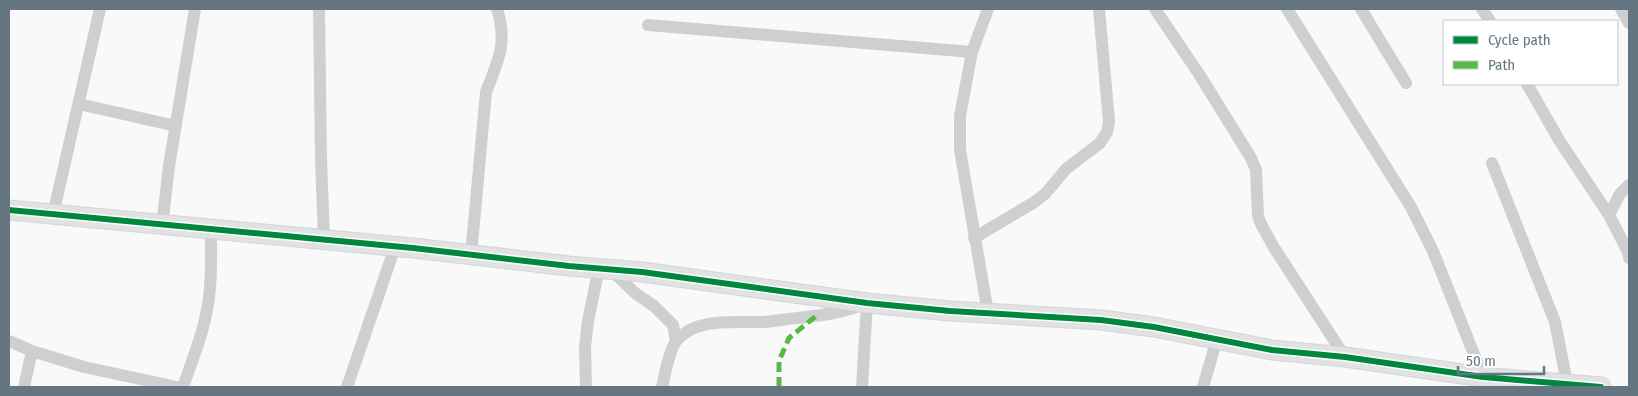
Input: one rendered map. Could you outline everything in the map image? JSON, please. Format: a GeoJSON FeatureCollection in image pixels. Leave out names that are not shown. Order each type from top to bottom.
{"type":"FeatureCollection","features":[{"type":"Feature","properties":{"kind":"street"},"geometry":{"type":"LineString","coordinates":[[53,215],[100,9]]}},
{"type":"Feature","properties":{"kind":"street"},"geometry":{"type":"LineString","coordinates":[[162,226],[169,166],[195,9]]}},
{"type":"Feature","properties":{"kind":"street"},"geometry":{"type":"LineString","coordinates":[[319,9],[324,240]]}},
{"type":"Feature","properties":{"kind":"street"},"geometry":{"type":"LineString","coordinates":[[471,255],[486,92],[496,69],[502,47],[503,31],[497,9]]}},
{"type":"Feature","properties":{"kind":"street"},"geometry":{"type":"LineString","coordinates":[[988,9],[972,52],[960,116],[960,150],[988,313]]}},
{"type":"Feature","properties":{"kind":"street"},"geometry":{"type":"LineString","coordinates":[[974,238],[1033,204],[1045,194],[1066,169],[1100,143],[1107,132],[1109,122],[1099,9]]}},
{"type":"Feature","properties":{"kind":"street"},"geometry":{"type":"LineString","coordinates":[[1155,9],[1199,74],[1251,158],[1256,176],[1258,216],[1264,229],[1345,357]]}},
{"type":"Feature","properties":{"kind":"street"},"geometry":{"type":"LineString","coordinates":[[1287,9],[1411,207],[1433,252],[1484,382]]}},
{"type":"Feature","properties":{"kind":"street"},"geometry":{"type":"LineString","coordinates":[[1361,9],[1406,83]]}},
{"type":"Feature","properties":{"kind":"street"},"geometry":{"type":"LineString","coordinates":[[1482,9],[1489,20]]}},
{"type":"Feature","properties":{"kind":"street"},"geometry":{"type":"LineString","coordinates":[[1621,9],[1629,22]]}},
{"type":"Feature","properties":{"kind":"street"},"geometry":{"type":"LineString","coordinates":[[648,25],[972,52]]}},
{"type":"Feature","properties":{"kind":"street"},"geometry":{"type":"LineString","coordinates":[[1528,85],[1559,140],[1609,215],[1628,252],[1629,258]]}},
{"type":"Feature","properties":{"kind":"street"},"geometry":{"type":"LineString","coordinates":[[79,104],[176,126]]}},
{"type":"Feature","properties":{"kind":"street"},"geometry":{"type":"LineString","coordinates":[[1492,163],[1555,322],[1567,383]]}},
{"type":"Feature","properties":{"kind":"street"},"geometry":{"type":"LineString","coordinates":[[1609,215],[1620,194],[1629,185]]}},
{"type":"Feature","properties":{"kind":"street"},"geometry":{"type":"LineString","coordinates":[[9,210],[162,226],[211,228],[605,269],[867,303],[950,311],[1101,320],[1154,327],[1272,350],[1345,357],[1484,382],[1567,383],[1593,387]]}},
{"type":"Feature","properties":{"kind":"street"},"geometry":{"type":"LineString","coordinates":[[183,387],[201,334],[207,309],[211,273],[211,228]]}},
{"type":"Feature","properties":{"kind":"street"},"geometry":{"type":"LineString","coordinates":[[347,387],[395,247]]}},
{"type":"Feature","properties":{"kind":"street"},"geometry":{"type":"LineString","coordinates":[[605,269],[654,306],[674,325],[676,341],[662,387]]}},
{"type":"Feature","properties":{"kind":"street"},"geometry":{"type":"LineString","coordinates":[[586,387],[585,347],[588,321],[605,269]]}},
{"type":"Feature","properties":{"kind":"street"},"geometry":{"type":"LineString","coordinates":[[676,341],[686,332],[708,324],[737,321],[762,322],[832,315],[867,303]]}},
{"type":"Feature","properties":{"kind":"street"},"geometry":{"type":"LineString","coordinates":[[862,387],[867,303]]}},
{"type":"Feature","properties":{"kind":"street"},"geometry":{"type":"LineString","coordinates":[[1203,387],[1217,339]]}},
{"type":"Feature","properties":{"kind":"street"},"geometry":{"type":"LineString","coordinates":[[9,341],[32,351],[84,367],[177,387]]}},
{"type":"Feature","properties":{"kind":"street"},"geometry":{"type":"LineString","coordinates":[[24,387],[32,351]]}},
{"type":"Feature","properties":{"kind":"marked path"},"geometry":{"type":"LineString","coordinates":[[779,387],[779,361],[789,338],[816,316]]}},
{"type":"Feature","properties":{"kind":"cycle path"},"geometry":{"type":"LineString","coordinates":[[9,210],[413,248],[569,266],[642,272],[867,303],[950,311],[1101,320],[1154,327],[1272,350],[1345,357],[1483,377],[1601,387]]}}]}
